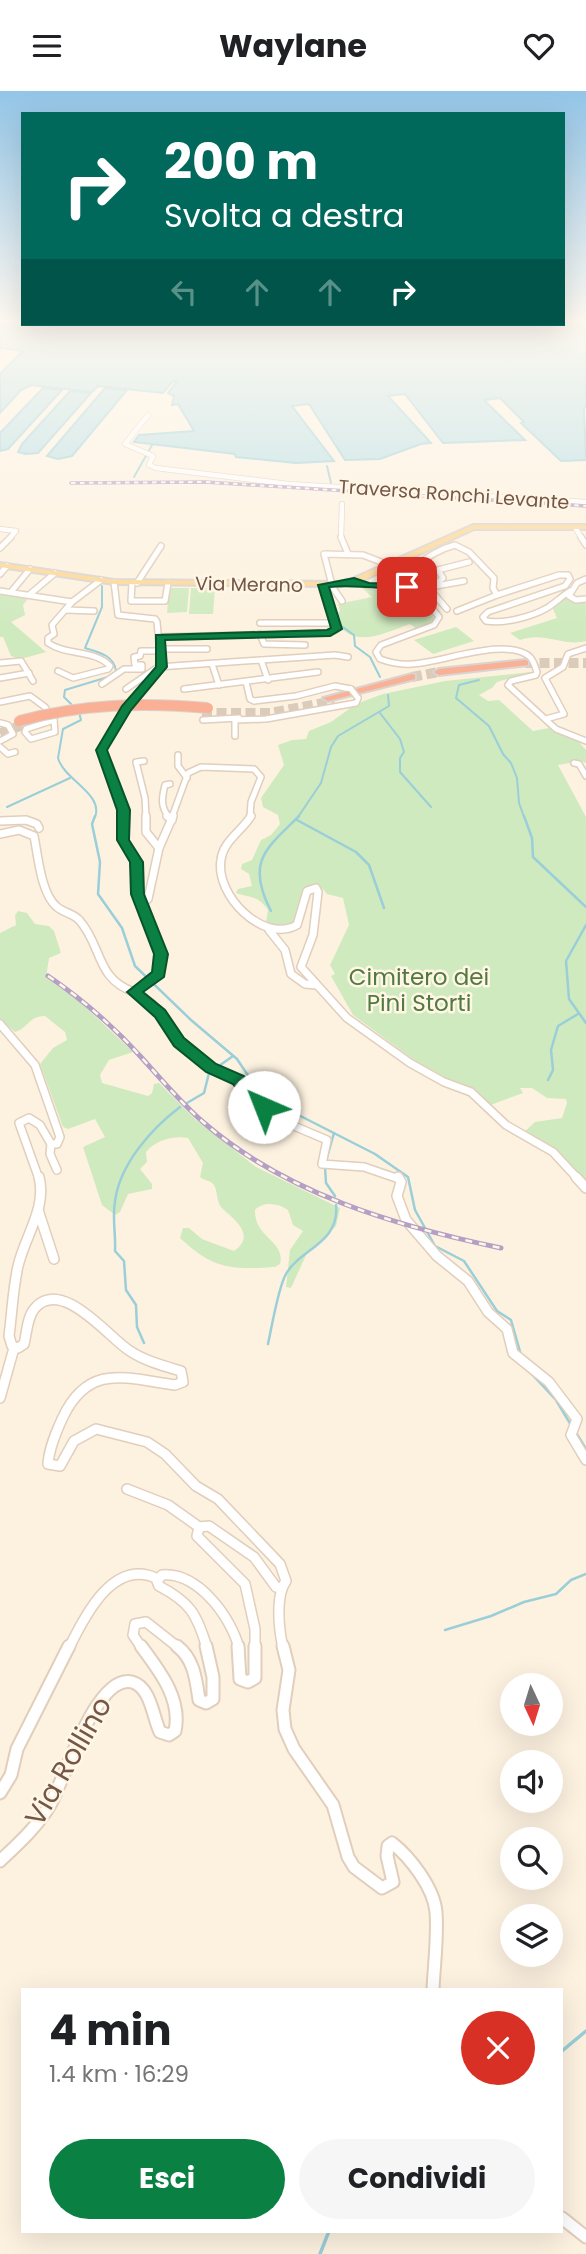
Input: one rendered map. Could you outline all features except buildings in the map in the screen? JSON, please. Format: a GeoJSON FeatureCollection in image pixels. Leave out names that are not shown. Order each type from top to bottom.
{"type":"FeatureCollection","features":[{"type":"Feature","properties":{"kind":"highway"},"geometry":{"type":"LineString","coordinates":[[441,674],[527,666]]}},
{"type":"Feature","properties":{"kind":"highway"},"geometry":{"type":"LineString","coordinates":[[331,700],[413,679]]}},
{"type":"Feature","properties":{"kind":"highway"},"geometry":{"type":"LineString","coordinates":[[21,723],[71,711],[135,706],[204,714]]}},
{"type":"Feature","properties":{"kind":"main road"},"geometry":{"type":"LineString","coordinates":[[389,565],[473,527],[586,527]]}},
{"type":"Feature","properties":{"kind":"main road","name":"Via Merano"},"geometry":{"type":"LineString","coordinates":[[4,566],[114,582],[329,585],[354,581],[389,565]]}},
{"type":"Feature","properties":{"kind":"street","name":"Traversa Ronchi Levante"},"geometry":{"type":"LineString","coordinates":[[142,423],[125,444],[153,457],[149,465],[156,468],[211,476],[586,502]]}},
{"type":"Feature","properties":{"kind":"street"},"geometry":{"type":"LineString","coordinates":[[342,504],[339,517],[342,540],[348,554]]}},
{"type":"Feature","properties":{"kind":"street"},"geometry":{"type":"LineString","coordinates":[[575,527],[586,545]]}},
{"type":"Feature","properties":{"kind":"street"},"geometry":{"type":"LineString","coordinates":[[0,529],[16,531],[0,548]]}},
{"type":"Feature","properties":{"kind":"street"},"geometry":{"type":"LineString","coordinates":[[342,540],[363,555],[389,565]]}},
{"type":"Feature","properties":{"kind":"street"},"geometry":{"type":"LineString","coordinates":[[377,586],[411,570],[420,560],[455,545],[469,552],[494,579],[492,588],[497,595]]}},
{"type":"Feature","properties":{"kind":"street"},"geometry":{"type":"LineString","coordinates":[[135,583],[160,546]]}},
{"type":"Feature","properties":{"kind":"street"},"geometry":{"type":"LineString","coordinates":[[159,637],[336,631],[324,554],[363,555]]}},
{"type":"Feature","properties":{"kind":"street"},"geometry":{"type":"LineString","coordinates":[[439,554],[449,565]]}},
{"type":"Feature","properties":{"kind":"street"},"geometry":{"type":"LineString","coordinates":[[390,581],[417,580],[436,583],[443,578],[437,571],[449,565],[468,562]]}},
{"type":"Feature","properties":{"kind":"street"},"geometry":{"type":"LineString","coordinates":[[0,574],[4,566]]}},
{"type":"Feature","properties":{"kind":"street"},"geometry":{"type":"LineString","coordinates":[[11,592],[30,569]]}},
{"type":"Feature","properties":{"kind":"street"},"geometry":{"type":"LineString","coordinates":[[29,595],[55,573]]}},
{"type":"Feature","properties":{"kind":"street"},"geometry":{"type":"LineString","coordinates":[[457,611],[497,595],[559,575],[568,575],[570,579],[565,586],[488,612],[483,618],[488,622],[498,623],[547,608],[559,596],[586,579]]}},
{"type":"Feature","properties":{"kind":"street"},"geometry":{"type":"LineString","coordinates":[[101,580],[72,602],[52,625],[54,634],[48,638],[48,643],[64,651],[103,659],[107,661],[108,669]]}},
{"type":"Feature","properties":{"kind":"street"},"geometry":{"type":"LineString","coordinates":[[354,581],[377,586],[410,587],[439,586],[464,581]]}},
{"type":"Feature","properties":{"kind":"street"},"geometry":{"type":"LineString","coordinates":[[114,582],[118,615],[155,619],[162,667]]}},
{"type":"Feature","properties":{"kind":"street","name":"Via Merano"},"geometry":{"type":"LineString","coordinates":[[135,583],[131,601],[165,601],[168,583]]}},
{"type":"Feature","properties":{"kind":"street","name":"Via Merano"},"geometry":{"type":"LineString","coordinates":[[329,585],[342,601]]}},
{"type":"Feature","properties":{"kind":"street"},"geometry":{"type":"LineString","coordinates":[[425,585],[447,609]]}},
{"type":"Feature","properties":{"kind":"street"},"geometry":{"type":"LineString","coordinates":[[410,587],[421,593],[437,613],[439,620],[434,625],[381,645],[376,652],[380,660],[403,665],[503,649],[521,652],[530,657],[536,675],[511,681],[508,685],[564,734],[586,741]]}},
{"type":"Feature","properties":{"kind":"street"},"geometry":{"type":"LineString","coordinates":[[0,591],[72,602]]}},
{"type":"Feature","properties":{"kind":"street"},"geometry":{"type":"LineString","coordinates":[[570,591],[571,599],[586,599]]}},
{"type":"Feature","properties":{"kind":"street"},"geometry":{"type":"LineString","coordinates":[[66,610],[94,611]]}},
{"type":"Feature","properties":{"kind":"street"},"geometry":{"type":"LineString","coordinates":[[260,622],[334,623]]}},
{"type":"Feature","properties":{"kind":"street"},"geometry":{"type":"LineString","coordinates":[[260,634],[265,645],[305,645]]}},
{"type":"Feature","properties":{"kind":"street"},"geometry":{"type":"LineString","coordinates":[[546,719],[564,714],[545,678],[563,667],[568,654],[586,648]]}},
{"type":"Feature","properties":{"kind":"street"},"geometry":{"type":"LineString","coordinates":[[102,684],[124,669],[142,669],[142,666],[135,665],[134,657],[140,656],[141,652],[207,649]]}},
{"type":"Feature","properties":{"kind":"street"},"geometry":{"type":"LineString","coordinates":[[125,689],[162,667],[335,655],[348,657]]}},
{"type":"Feature","properties":{"kind":"street"},"geometry":{"type":"LineString","coordinates":[[261,660],[268,680]]}},
{"type":"Feature","properties":{"kind":"street"},"geometry":{"type":"LineString","coordinates":[[0,663],[21,661],[33,681]]}},
{"type":"Feature","properties":{"kind":"street"},"geometry":{"type":"LineString","coordinates":[[212,664],[219,685]]}},
{"type":"Feature","properties":{"kind":"street"},"geometry":{"type":"LineString","coordinates":[[135,991],[159,974],[161,954],[138,894],[137,862],[122,837],[121,801],[102,750],[126,709],[162,667]]}},
{"type":"Feature","properties":{"kind":"street"},"geometry":{"type":"LineString","coordinates":[[58,671],[73,678],[108,669]]}},
{"type":"Feature","properties":{"kind":"street"},"geometry":{"type":"LineString","coordinates":[[74,683],[100,676],[108,669]]}},
{"type":"Feature","properties":{"kind":"street"},"geometry":{"type":"LineString","coordinates":[[184,689],[318,672]]}},
{"type":"Feature","properties":{"kind":"street"},"geometry":{"type":"LineString","coordinates":[[0,678],[29,673]]}},
{"type":"Feature","properties":{"kind":"street"},"geometry":{"type":"LineString","coordinates":[[204,714],[242,719],[277,717],[324,706],[343,707],[356,703],[358,698],[351,689],[335,686],[296,697],[254,701],[250,699],[246,682]]}},
{"type":"Feature","properties":{"kind":"street"},"geometry":{"type":"LineString","coordinates":[[0,702],[31,696],[55,720],[55,732],[34,739],[25,732],[28,728],[55,720]]}},
{"type":"Feature","properties":{"kind":"street"},"geometry":{"type":"LineString","coordinates":[[235,736],[234,722],[242,719]]}},
{"type":"Feature","properties":{"kind":"street"},"geometry":{"type":"LineString","coordinates":[[0,723],[7,730],[0,733]]}},
{"type":"Feature","properties":{"kind":"street"},"geometry":{"type":"LineString","coordinates":[[0,723],[9,726],[13,734],[0,741]]}},
{"type":"Feature","properties":{"kind":"street"},"geometry":{"type":"LineString","coordinates":[[0,747],[8,754],[15,753]]}},
{"type":"Feature","properties":{"kind":"street"},"geometry":{"type":"LineString","coordinates":[[178,755],[178,766],[187,778]]}},
{"type":"Feature","properties":{"kind":"street"},"geometry":{"type":"LineString","coordinates":[[145,761],[136,762],[145,798],[146,832],[159,848]]}},
{"type":"Feature","properties":{"kind":"street"},"geometry":{"type":"LineString","coordinates":[[574,763],[579,764],[586,776]]}},
{"type":"Feature","properties":{"kind":"street"},"geometry":{"type":"LineString","coordinates":[[143,902],[148,899],[159,848],[191,771],[201,767],[244,766],[260,773],[261,779],[251,800],[251,817],[228,842],[220,866],[234,904],[269,930],[285,950],[291,974],[305,984],[316,985]]}},
{"type":"Feature","properties":{"kind":"street"},"geometry":{"type":"LineString","coordinates":[[170,784],[165,785],[162,805],[163,812],[172,820]]}},
{"type":"Feature","properties":{"kind":"street"},"geometry":{"type":"LineString","coordinates":[[0,821],[26,820],[37,824],[39,828]]}},
{"type":"Feature","properties":{"kind":"street"},"geometry":{"type":"LineString","coordinates":[[0,834],[19,830],[34,836],[42,880],[55,906],[80,920],[106,971],[119,985],[135,991],[152,1005],[179,1042],[211,1068],[235,1081],[259,1114]]}},
{"type":"Feature","properties":{"kind":"street"},"geometry":{"type":"LineString","coordinates":[[42,880],[45,865]]}},
{"type":"Feature","properties":{"kind":"street"},"geometry":{"type":"LineString","coordinates":[[269,930],[280,932],[292,929],[301,918],[307,891],[318,889],[313,936],[301,967],[316,985],[347,1018],[410,1063],[444,1082],[471,1092],[506,1125],[553,1152],[586,1188]]}},
{"type":"Feature","properties":{"kind":"street"},"geometry":{"type":"LineString","coordinates":[[0,1024],[35,1065],[61,1137],[57,1143],[51,1144]]}},
{"type":"Feature","properties":{"kind":"street"},"geometry":{"type":"LineString","coordinates":[[211,1068],[239,1080],[257,1103],[275,1110],[294,1126],[327,1140],[322,1164],[364,1167],[398,1177],[401,1182],[397,1196],[406,1220],[437,1256],[468,1281],[488,1312],[508,1329],[515,1355],[548,1378],[577,1419],[574,1429],[586,1460]]}},
{"type":"Feature","properties":{"kind":"street"},"geometry":{"type":"LineString","coordinates":[[0,1398],[15,1348],[9,1336],[18,1265],[38,1210],[42,1189],[34,1159],[19,1123],[29,1118],[40,1125],[51,1144],[50,1154],[57,1170]]}},
{"type":"Feature","properties":{"kind":"street"},"geometry":{"type":"LineString","coordinates":[[38,1210],[46,1227],[54,1259]]}},
{"type":"Feature","properties":{"kind":"street"},"geometry":{"type":"LineString","coordinates":[[15,1348],[24,1343],[31,1314],[36,1307],[45,1300],[54,1299],[82,1311],[101,1324],[127,1349],[183,1373],[184,1380],[178,1384],[120,1375],[101,1377],[83,1385],[67,1405],[48,1464],[60,1466],[74,1441],[90,1430],[102,1428],[147,1442],[165,1454],[196,1486],[218,1499],[280,1564],[286,1577],[281,1588],[280,1635],[289,1670],[283,1710],[285,1729],[294,1749],[333,1805],[344,1845],[354,1867],[382,1888],[388,1887],[393,1882],[387,1856],[388,1846],[392,1843],[405,1853],[431,1894],[437,1922],[433,1988]]}},
{"type":"Feature","properties":{"kind":"street"},"geometry":{"type":"LineString","coordinates":[[127,1489],[168,1505],[199,1527],[207,1525],[254,1556],[276,1587],[281,1588]]}},
{"type":"Feature","properties":{"kind":"street"},"geometry":{"type":"LineString","coordinates":[[0,1793],[11,1775],[16,1749],[78,1629],[104,1589],[126,1575],[146,1573],[158,1579],[169,1574],[195,1585],[213,1599],[237,1642],[240,1679],[245,1682],[253,1680],[257,1672],[256,1640],[245,1584],[197,1536],[199,1527]]}},
{"type":"Feature","properties":{"kind":"street","name":"Via Rollino"},"geometry":{"type":"LineString","coordinates":[[0,1861],[49,1805],[76,1745],[111,1686],[122,1681],[138,1686],[148,1699],[160,1732],[170,1735],[176,1731],[178,1720],[168,1687],[133,1635],[135,1624],[146,1622],[177,1644],[191,1661],[199,1700],[206,1703],[213,1699],[214,1676],[191,1608],[171,1592],[160,1588],[158,1579]]}},
{"type":"Feature","properties":{"kind":"street"},"geometry":{"type":"LineString","coordinates":[[563,2219],[586,2237]]}},
{"type":"Feature","properties":{"kind":"green space"},"geometry":{"type":"Polygon","coordinates":[[[361,587],[405,590],[420,599],[434,621],[418,630],[410,624],[368,637],[349,634],[341,628],[335,617],[340,611],[338,604],[372,597],[361,587]]]}},
{"type":"Feature","properties":{"kind":"green space"},"geometry":{"type":"Polygon","coordinates":[[[169,588],[189,588],[187,612],[167,613],[169,588]]]}},
{"type":"Feature","properties":{"kind":"green space"},"geometry":{"type":"Polygon","coordinates":[[[191,588],[215,588],[213,614],[189,614],[191,588]]]}},
{"type":"Feature","properties":{"kind":"green space"},"geometry":{"type":"Polygon","coordinates":[[[0,592],[29,597],[23,605],[25,615],[11,622],[46,652],[21,659],[11,656],[3,637],[0,637],[0,592]]]}},
{"type":"Feature","properties":{"kind":"green space"},"geometry":{"type":"Polygon","coordinates":[[[567,596],[573,601],[586,601],[586,641],[569,642],[537,637],[520,640],[510,633],[557,618],[552,607],[567,596]]]}},
{"type":"Feature","properties":{"kind":"green space"},"geometry":{"type":"Polygon","coordinates":[[[456,627],[474,641],[433,654],[414,640],[456,627]]]}},
{"type":"Feature","properties":{"kind":"green space","name":"Cimitero dei Pini Storti"},"geometry":{"type":"Polygon","coordinates":[[[531,672],[497,682],[479,695],[488,701],[499,700],[533,731],[549,728],[577,740],[586,750],[586,763],[581,761],[558,765],[586,817],[586,1183],[550,1147],[523,1133],[535,1122],[562,1118],[566,1099],[547,1098],[532,1088],[520,1088],[523,1093],[488,1106],[472,1089],[413,1059],[353,1015],[331,976],[335,974],[330,965],[349,925],[343,898],[327,894],[321,887],[312,886],[291,927],[271,926],[266,922],[268,910],[261,902],[236,893],[238,889],[252,886],[249,874],[241,869],[242,864],[252,860],[261,840],[271,835],[280,824],[278,815],[263,807],[261,798],[284,765],[278,745],[306,739],[309,731],[331,722],[356,704],[383,694],[445,681],[531,672]]]}},
{"type":"Feature","properties":{"kind":"green space"},"geometry":{"type":"Polygon","coordinates":[[[18,911],[27,913],[35,924],[49,926],[54,931],[61,953],[49,958],[46,978],[78,1000],[133,1052],[109,1060],[100,1075],[102,1083],[148,1096],[152,1093],[154,1084],[159,1083],[196,1120],[256,1167],[340,1208],[336,1226],[307,1253],[291,1288],[286,1287],[290,1250],[303,1231],[293,1225],[288,1210],[284,1208],[266,1204],[255,1210],[259,1227],[281,1256],[280,1264],[275,1267],[246,1268],[213,1262],[180,1238],[183,1228],[189,1228],[202,1239],[234,1251],[244,1238],[240,1226],[219,1204],[214,1185],[200,1177],[203,1163],[188,1138],[165,1139],[146,1152],[147,1162],[140,1169],[152,1184],[152,1189],[128,1194],[120,1212],[115,1215],[102,1205],[83,1147],[105,1137],[95,1119],[68,1129],[63,1127],[40,1064],[53,1048],[67,1040],[65,1032],[45,1016],[35,1018],[15,1032],[0,1019],[0,933],[16,925],[15,915],[18,911]]]}},
{"type":"Feature","properties":{"kind":"water"},"geometry":{"type":"Polygon","coordinates":[[[10,423],[32,423],[8,449],[0,451],[0,433],[10,423]]]}},
{"type":"Feature","properties":{"kind":"water"},"geometry":{"type":"Polygon","coordinates":[[[41,423],[65,423],[38,453],[18,452],[41,423]]]}},
{"type":"Feature","properties":{"kind":"water"},"geometry":{"type":"Polygon","coordinates":[[[75,423],[100,423],[72,456],[58,459],[47,456],[75,423]]]}},
{"type":"Feature","properties":{"kind":"water"},"geometry":{"type":"Polygon","coordinates":[[[189,423],[305,423],[334,461],[296,463],[134,442],[139,435],[194,431],[189,423]]]}},
{"type":"Feature","properties":{"kind":"water"},"geometry":{"type":"Polygon","coordinates":[[[321,423],[413,423],[431,443],[380,459],[345,460],[321,423]]]}},
{"type":"Feature","properties":{"kind":"water"},"geometry":{"type":"Polygon","coordinates":[[[427,423],[508,423],[525,440],[443,443],[427,423]]]}},
{"type":"Feature","properties":{"kind":"water"},"geometry":{"type":"Polygon","coordinates":[[[521,423],[585,423],[586,460],[561,461],[521,423]]]}},
{"type":"Feature","properties":{"kind":"waterway"},"geometry":{"type":"LineString","coordinates":[[134,477],[152,445]]}},
{"type":"Feature","properties":{"kind":"waterway"},"geometry":{"type":"LineString","coordinates":[[327,466],[331,483]]}},
{"type":"Feature","properties":{"kind":"waterway"},"geometry":{"type":"LineString","coordinates":[[102,586],[102,607],[85,648],[109,658],[116,671]]}},
{"type":"Feature","properties":{"kind":"waterway"},"geometry":{"type":"LineString","coordinates":[[335,612],[337,623],[354,635],[355,646],[370,657],[380,677]]}},
{"type":"Feature","properties":{"kind":"waterway"},"geometry":{"type":"LineString","coordinates":[[74,707],[64,697],[65,690],[108,677]]}},
{"type":"Feature","properties":{"kind":"waterway"},"geometry":{"type":"LineString","coordinates":[[479,680],[459,685],[456,698],[489,726],[503,754],[511,763],[517,778],[519,803],[524,817]]}},
{"type":"Feature","properties":{"kind":"waterway"},"geometry":{"type":"LineString","coordinates":[[298,817],[321,783],[331,747],[338,736],[389,706],[388,695]]}},
{"type":"Feature","properties":{"kind":"waterway"},"geometry":{"type":"LineString","coordinates":[[79,712],[81,720],[63,729],[58,758],[94,801],[95,817]]}},
{"type":"Feature","properties":{"kind":"waterway"},"geometry":{"type":"LineString","coordinates":[[380,713],[400,739],[404,752],[400,758],[400,772],[431,807]]}},
{"type":"Feature","properties":{"kind":"waterway"},"geometry":{"type":"LineString","coordinates":[[7,807],[70,778]]}},
{"type":"Feature","properties":{"kind":"waterway"},"geometry":{"type":"LineString","coordinates":[[95,816],[92,824],[100,862],[98,894],[122,928],[135,966],[191,1020],[237,1059],[253,1083],[273,1102],[334,1133]]}},
{"type":"Feature","properties":{"kind":"waterway"},"geometry":{"type":"LineString","coordinates":[[524,816],[532,838],[533,857],[586,907]]}},
{"type":"Feature","properties":{"kind":"waterway"},"geometry":{"type":"LineString","coordinates":[[271,911],[263,894],[260,867],[269,847],[298,817]]}},
{"type":"Feature","properties":{"kind":"waterway"},"geometry":{"type":"LineString","coordinates":[[297,820],[356,852],[369,865],[384,908]]}},
{"type":"Feature","properties":{"kind":"waterway"},"geometry":{"type":"LineString","coordinates":[[586,925],[566,961],[569,999],[586,1023]]}},
{"type":"Feature","properties":{"kind":"waterway"},"geometry":{"type":"LineString","coordinates":[[548,1080],[553,1070],[551,1050],[558,1026],[578,1014]]}},
{"type":"Feature","properties":{"kind":"waterway"},"geometry":{"type":"LineString","coordinates":[[187,1103],[204,1093],[209,1073],[233,1056]]}},
{"type":"Feature","properties":{"kind":"waterway"},"geometry":{"type":"LineString","coordinates":[[144,1343],[137,1327],[136,1305],[126,1290],[124,1261],[115,1251],[115,1201],[118,1187],[130,1161],[158,1126],[180,1107]]}},
{"type":"Feature","properties":{"kind":"waterway"},"geometry":{"type":"LineString","coordinates":[[326,1161],[334,1133]]}},
{"type":"Feature","properties":{"kind":"waterway"},"geometry":{"type":"LineString","coordinates":[[334,1133],[375,1154],[408,1177],[415,1210],[435,1246],[464,1261],[497,1311],[511,1320],[521,1355]]}},
{"type":"Feature","properties":{"kind":"waterway"},"geometry":{"type":"LineString","coordinates":[[325,1167],[326,1183],[335,1196]]}},
{"type":"Feature","properties":{"kind":"waterway"},"geometry":{"type":"LineString","coordinates":[[268,1344],[283,1280],[292,1265],[326,1237],[336,1218],[336,1205]]}},
{"type":"Feature","properties":{"kind":"waterway"},"geometry":{"type":"LineString","coordinates":[[528,1370],[556,1400],[571,1425]]}},
{"type":"Feature","properties":{"kind":"waterway"},"geometry":{"type":"LineString","coordinates":[[575,1431],[586,1449]]}},
{"type":"Feature","properties":{"kind":"waterway"},"geometry":{"type":"LineString","coordinates":[[445,1630],[491,1616],[524,1602],[556,1594],[571,1580],[586,1574]]}},
{"type":"Feature","properties":{"kind":"waterway"},"geometry":{"type":"LineString","coordinates":[[563,2050],[586,2031]]}},
{"type":"Feature","properties":{"kind":"waterway"},"geometry":{"type":"LineString","coordinates":[[320,2254],[328,2233]]}},
{"type":"Feature","properties":{"kind":"tunnel"},"geometry":{"type":"LineString","coordinates":[[525,663],[586,663]]}},
{"type":"Feature","properties":{"kind":"tunnel"},"geometry":{"type":"LineString","coordinates":[[412,677],[439,672]]}},
{"type":"Feature","properties":{"kind":"tunnel"},"geometry":{"type":"LineString","coordinates":[[202,713],[270,713],[334,701]]}},
{"type":"Feature","properties":{"kind":"tunnel"},"geometry":{"type":"LineString","coordinates":[[0,733],[23,725]]}},
{"type":"Feature","properties":{"kind":"railway"},"geometry":{"type":"LineString","coordinates":[[71,483],[205,482],[586,506]]}},
{"type":"Feature","properties":{"kind":"railway"},"geometry":{"type":"LineString","coordinates":[[48,976],[108,1024],[203,1122],[270,1169],[306,1188],[382,1217],[501,1248]]}},
{"type":"Feature","properties":{"kind":"route"},"geometry":{"type":"LineString","coordinates":[[264,1107],[257,1103],[239,1080],[211,1068],[179,1042],[160,1013],[134,992],[159,974],[161,954],[138,894],[137,862],[122,837],[123,810],[103,756],[103,744],[120,724],[122,715],[143,687],[159,673],[162,667],[159,637],[330,633],[337,629],[323,585],[354,581],[368,586],[407,587]]}}]}
